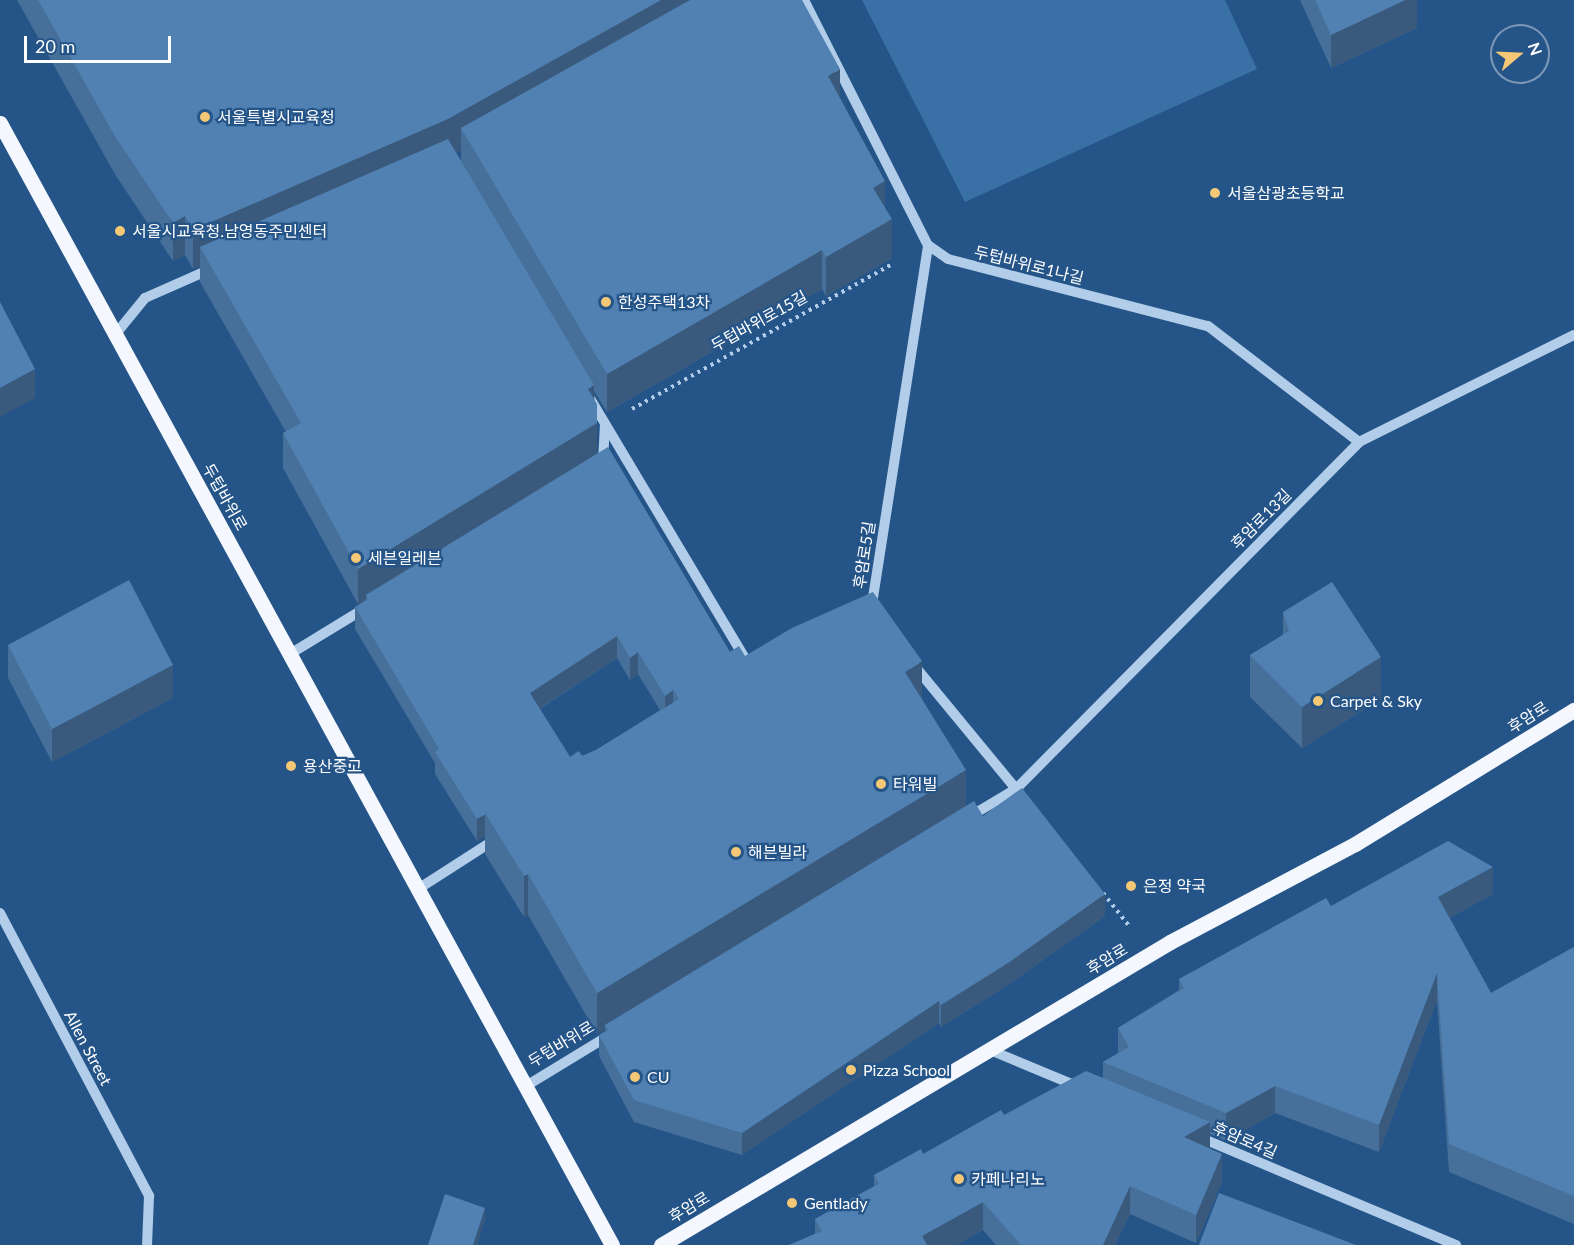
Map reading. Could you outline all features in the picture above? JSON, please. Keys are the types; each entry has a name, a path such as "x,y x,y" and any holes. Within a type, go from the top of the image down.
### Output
{"main road":[{"name":"두텁바위로","path":"0,123 114,336 612,1245"},
{"name":"후암로","path":"662,1245 1152,953 1355,844 1574,710"}],"street":[{"path":"804,0 928,245"},
{"name":"두텁바위로1나길","path":"928,245 948,259 1208,326 1359,442"},
{"name":"후암로5길","path":"870,617 928,245"},
{"path":"114,336 145,298 222,264"},
{"name":"후암로13길","path":"1016,789 1359,442 1574,335"},
{"path":"582,384 751,670"},
{"path":"593,468 604,462 605,424"},
{"path":"290,654 381,598"},
{"path":"907,656 1016,789 955,826"},
{"path":"418,889 506,833"},
{"name":"Allen Street","path":"0,914 149,1196 147,1245"},
{"name":"두텁바위로","path":"526,1086 618,1031"},
{"path":"990,1050 1088,1091"},
{"name":"후암로4길","path":"1185,1131 1456,1245"}],"path":[{"name":"두텁바위로15길","path":"605,424 928,245"},
{"path":"1099,889 1152,953"}],"shaded area":[{"path":"862,0 1225,0 1257,69 965,202"}],"building":[{"name":"서울특별시교육청","path":"38,0 661,0 448,119 193,230 185,216 173,223 116,138"},
{"path":"690,0 802,0 840,69 828,76 885,181 873,188 892,219 826,257 822,250 607,374 461,128"},
{"path":"1315,0 1405,0 1331,35"},
{"path":"448,139 594,385 588,389 597,404 597,423 358,569 283,433 301,423 200,247"},
{"path":"0,302 35,369 0,388"},
{"path":"608,447 730,652 665,696 638,652 630,658 617,636 530,693 570,757 477,819 435,752 439,749 355,607 368,599 366,595"},
{"path":"129,580 173,665 52,729 8,645"},
{"path":"1332,582 1381,657 1302,707 1250,655 1289,631 1283,612"},
{"path":"873,592 922,661 905,672 966,770 597,993 528,874 524,876 485,813 579,751 582,756 596,750 679,699 673,689 739,646 745,656 792,628"},
{"path":"1022,788 1105,894 1008,963 941,1005 939,1001 742,1133 634,1100 599,1035 608,1030 605,1025 974,801 983,816"},
{"path":"1448,841 1493,867 1438,897 1491,993 1574,947 1574,1196 1449,1144 1437,973 1379,1125 1275,1086 1226,1113 1103,1062 1129,1047 1118,1028 1184,988 1179,979 1326,898 1331,906"},
{"path":"1086,1071 1210,1122 1184,1137 1222,1154 1196,1215 1130,1186 1103,1245 1021,1245 983,1202 922,1236 927,1245 789,1245 822,1231 815,1219 879,1184 874,1175 921,1149 923,1154 1001,1110 1004,1115"},
{"path":"1219,1193 1356,1245 1199,1245"},
{"path":"445,1194 485,1208 473,1245 428,1245"}],"place":[{"name":"서울특별시교육청","path":"205,117"},
{"name":"서울삼광초등학교","path":"1215,193"},
{"name":"서울시교육청.남영동주민센터","path":"120,231"},
{"name":"한성주택13차","path":"606,302"},
{"name":"세븐일레븐","path":"356,558"},
{"name":"Carpet & Sky","path":"1318,701"},
{"name":"용산중고","path":"291,766"},
{"name":"타워빌","path":"881,784"},
{"name":"해븐빌라","path":"736,852"},
{"name":"은정 약국","path":"1131,886"},
{"name":"Pizza School","path":"851,1070"},
{"name":"CU","path":"635,1077"},
{"name":"카페나리노","path":"959,1179"},
{"name":"Gentlady","path":"792,1203"}]}
